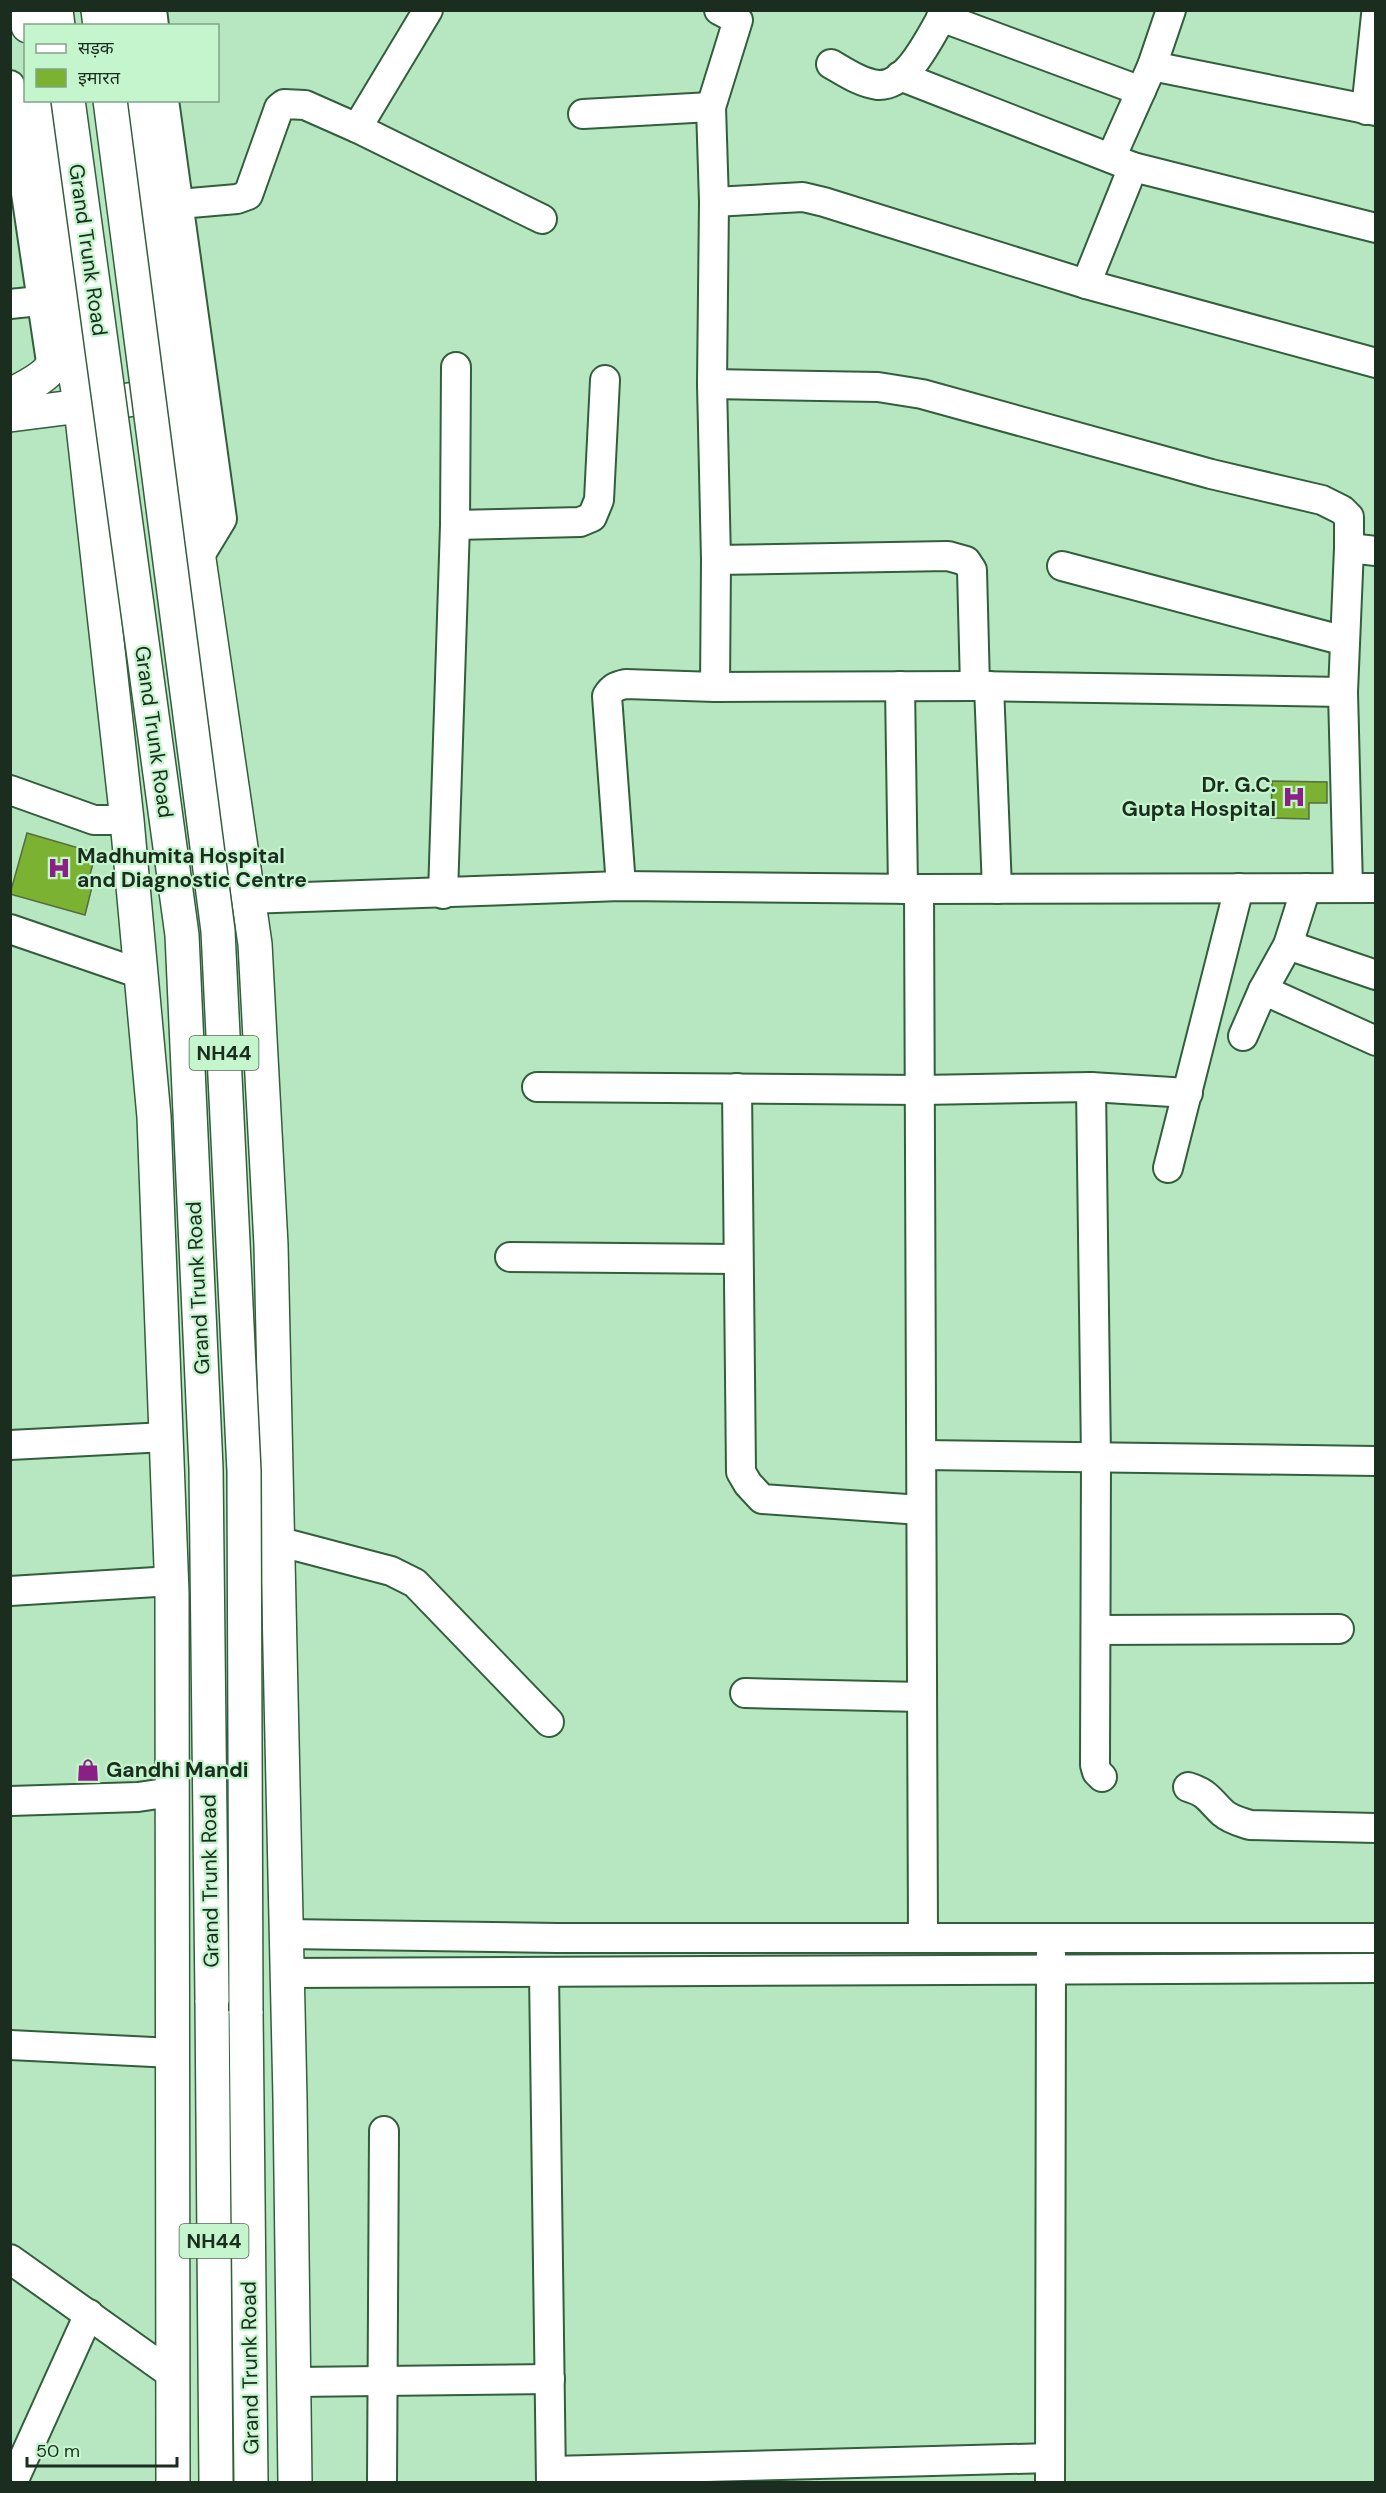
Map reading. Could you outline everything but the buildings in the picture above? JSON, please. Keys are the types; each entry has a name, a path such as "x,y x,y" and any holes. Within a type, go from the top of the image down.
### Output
{"main road":[{"path":"40,102 28,170 52,300 68,337 79,399 128,820 152,1091 172,1581 173,2482"},
{"name":"Grand Trunk Road","path":"68,102 182,935 206,1468 216,2482"},
{"name":"Grand Trunk Road","path":"110,102 218,931 244,1471 251,2482"},
{"path":"139,102 166,210 175,394 255,944 271,1245 287,1973 295,2482"},
{"path":"10,396 37,382 52,369 68,337"},
{"path":"10,396 79,399 175,394"},
{"path":"10,416 79,399"},
{"path":"152,1091 262,1076"}],"street":[{"path":"357,128 428,10"},
{"path":"715,687 716,561 712,384 714,202 711,107 738,20 718,10"},
{"path":"1086,284 1147,79 1171,10"},
{"path":"831,64 860,80 878,85 886,84 900,76 913,64 943,14 1147,79 1371,110 1376,15"},
{"path":"900,76 1122,163 1376,228"},
{"path":"10,85 28,170"},
{"path":"164,102 166,210 222,519 199,557"},
{"path":"166,210 237,199 248,195 275,116 284,104 305,105 357,128 542,219"},
{"path":"583,114 711,107"},
{"path":"714,202 802,197 824,202 1086,284 1376,363"},
{"path":"10,304 52,300 52,369"},
{"path":"443,894 455,525 456,367"},
{"path":"455,525 580,522 592,517 599,500 605,380"},
{"path":"248,899 621,886 911,889 1362,888 1343,692 1345,641 1362,550 1349,517 1342,510 1334,504 1211,474 922,394 878,387 712,384"},
{"path":"716,561 948,556 966,561 972,570 997,889"},
{"path":"1062,566 1345,641"},
{"path":"621,886 607,696 611,689 626,684 715,687 982,686 1343,692"},
{"path":"900,686 921,1090 922,1938"},
{"path":"10,790 94,820 128,820"},
{"path":"1168,1168 1239,888"},
{"path":"1243,1036 1263,990 1288,945 1306,888"},
{"path":"10,929 141,974"},
{"path":"1288,945 1376,975"},
{"path":"1263,990 1376,1041"},
{"path":"537,1087 921,1090 1091,1087 1188,1093"},
{"path":"1091,1087 1096,1458 1095,1764 1102,1778"},
{"path":"737,1088 741,1472 743,1478 762,1499 921,1510"},
{"path":"510,1257 738,1259"},
{"path":"10,1445 166,1437"},
{"path":"922,1455 1376,1461"},
{"path":"277,1541 391,1571 415,1583 549,1722"},
{"path":"10,1591 172,1581"},
{"path":"1096,1630 1339,1629"},
{"path":"745,1693 922,1697"},
{"path":"1188,1787 1203,1792 1235,1821 1250,1825 1376,1828"},
{"path":"10,1801 138,1797 172,1792"},
{"path":"286,1934 558,1938 1376,1938"},
{"path":"544,1972 551,2477 1050,2470 1051,1938"},
{"path":"287,1973 1376,1968"},
{"path":"10,2044 173,2053"},
{"path":"382,2482 384,2131"},
{"path":"10,2259 173,2375"},
{"path":"13,2482 89,2314"},
{"path":"294,2382 549,2379"}],"place":[{"name":"Dr. G.C. Gupta Hospital","path":"1294,797"},
{"name":"Madhumita Hospital and Diagnostic Centre","path":"59,868"},
{"name":"Gandhi Mandi","path":"88,1770"}]}
